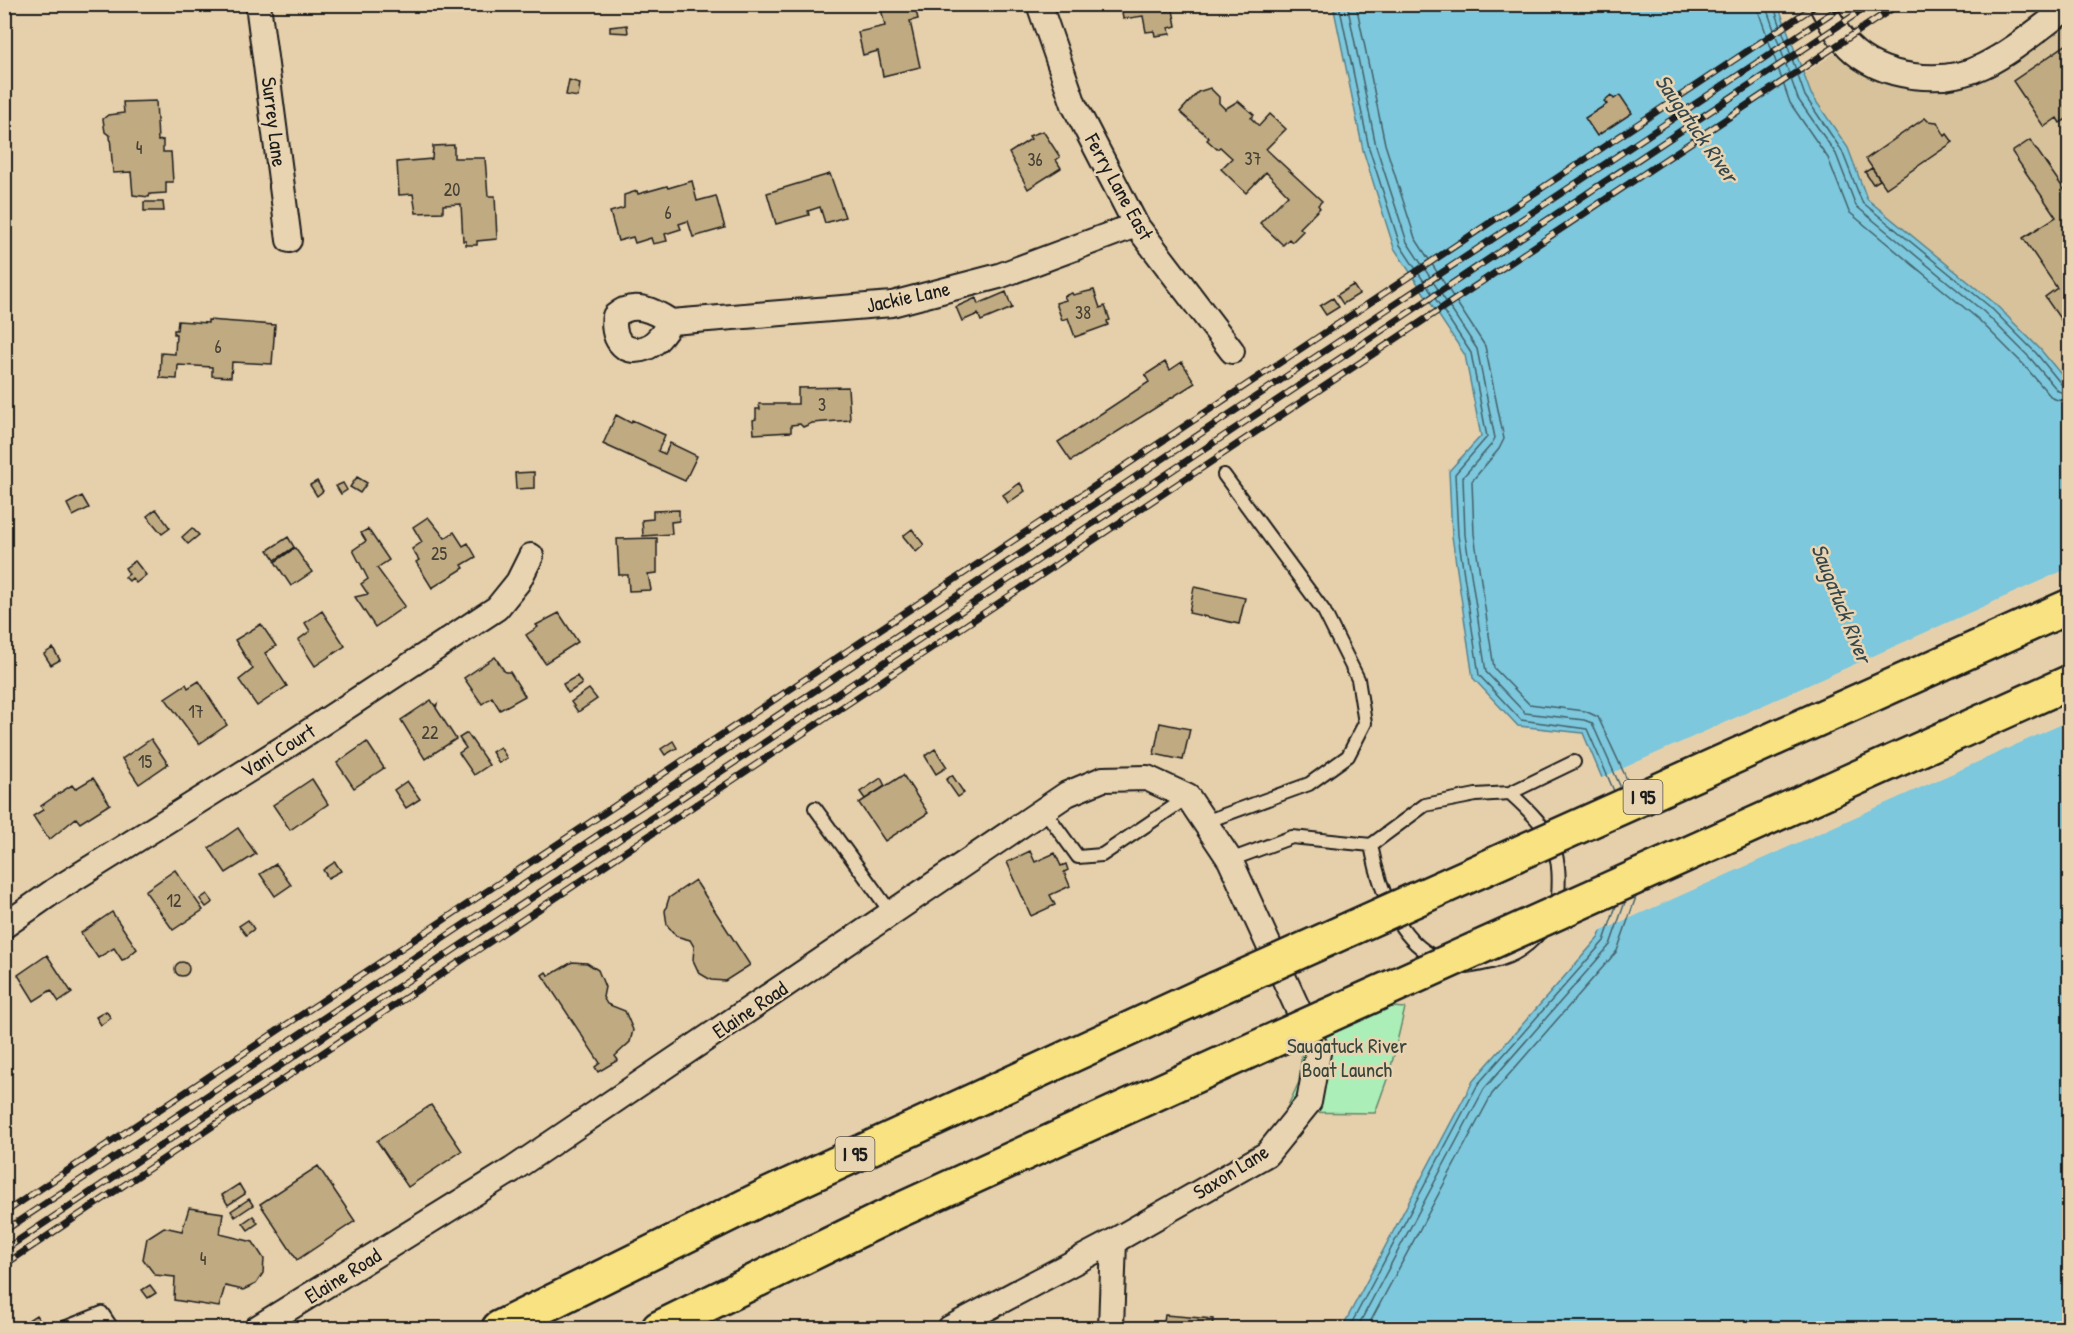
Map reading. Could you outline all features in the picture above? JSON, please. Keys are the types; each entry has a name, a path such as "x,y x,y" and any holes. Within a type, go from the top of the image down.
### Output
{"highway":[{"name":"I 95","path":"499,1329 768,1195 1216,989 2070,606"},
{"path":"659,1329 898,1211 2070,682"}],"street":[{"name":"Surrey Lane","path":"258,4 289,240"},
{"name":"Ferry Lane East","path":"1039,4 1074,105 1136,225 1232,351"},
{"path":"1821,4 1838,34 1855,53 1890,70 1932,78 1960,75 1983,66 2070,6"},
{"name":"Jackie Lane","path":"671,322 892,304 999,276 1136,225"},
{"name":"Vani Court","path":"4,926 54,891 290,744 497,608 518,582 531,556"},
{"name":"Elaine Road","path":"257,1329 512,1170 1067,794 1103,779 1147,778 1188,797"},
{"path":"1188,797 1230,860"},
{"name":"Saxon Lane","path":"950,1329 1267,1154 1309,1102 1318,1053 1230,860"},
{"path":"1111,1329 1114,1240"}],"lane":[{"path":"1205,822 1308,784 1348,756 1365,723 1358,679 1324,611 1224,475"},
{"path":"1230,860 1292,837 1371,845 1425,806 1476,795 1510,794 1574,762"},
{"path":"1371,845 1378,881 1400,923 1424,953 1460,968 1494,962 1528,947 1550,921 1556,912 1560,880 1556,845 1537,817 1510,794"},
{"path":"1044,810 1078,857 1102,855 1188,797"},
{"path":"815,808 892,914"},
{"path":"64,1328 102,1313 112,1329"}],"shaded area":[{"path":"2069,6 2069,384 2040,349 1993,302 1867,199 1848,148 1811,94 1804,74 1847,45 1946,77"}],"green space":[{"name":"Saugatuck River Boat Launch","path":"1378,1006 1405,1008 1390,1071 1375,1113 1285,1112 1299,1082 1304,1028"}],"water":[{"name":"Saugatuck River","path":"1333,5 1778,5 1811,94 1848,148 1867,199 1993,302 2040,349 2069,384 2069,1328 1342,1328 1473,1081 1599,937 1630,844 1583,733 1518,726 1473,678 1452,536 1449,471 1481,436 1465,355 1394,248 1363,150"}],"pier":[{"path":"2069,568 2069,721 1597,933 1627,844 1599,779"}],"building":[{"path":"880,4 917,4 915,7 918,19 910,21 920,67 883,76 878,51 863,55 858,32 885,26"},
{"path":"1121,4 1166,4 1167,11 1173,10 1176,26 1169,28 1170,34 1155,36 1154,31 1146,32 1143,16 1123,19"},
{"path":"627,25 628,33 610,32 610,27"},
{"path":"2070,42 2070,117 2060,123 2057,118 2044,127 2013,81"},
{"path":"569,80 580,83 578,97 566,95"},
{"path":"1210,88 1219,97 1219,103 1225,109 1238,101 1254,115 1251,118 1259,126 1270,114 1286,129 1266,149 1322,201 1318,205 1320,208 1300,228 1303,231 1292,242 1289,239 1283,245 1260,223 1288,195 1266,172 1246,193 1221,169 1232,158 1220,147 1217,149 1207,140 1209,138 1180,112 1198,92"},
{"path":"1611,95 1614,99 1620,95 1632,113 1597,136 1585,118 1607,104 1604,101"},
{"path":"156,101 158,141 163,140 163,152 171,152 173,182 166,182 166,193 150,194 149,197 133,195 131,172 113,173 110,136 105,132 103,119 108,115 124,113 123,102"},
{"path":"1925,118 1928,121 1937,122 1945,136 1947,134 1953,142 1886,188 1866,159"},
{"path":"1043,131 1060,157 1056,160 1061,168 1028,189 1009,153 1031,139 1029,136"},
{"path":"2030,140 2070,198 2070,333 2045,297 2057,288 2023,238 2056,217 2012,152"},
{"path":"454,145 454,158 485,158 488,196 495,196 497,239 477,241 477,245 466,245 466,241 463,241 461,204 443,205 443,212 416,213 413,194 399,195 397,162 432,159 433,146"},
{"path":"1872,168 1880,180 1873,184 1865,172"},
{"path":"830,174 845,217 825,223 820,207 808,211 809,215 776,224 767,193"},
{"path":"692,181 697,201 716,196 725,228 693,237 688,221 679,224 681,229 665,234 667,241 653,244 651,238 635,243 633,237 618,241 610,212 624,208 624,195 637,191 638,194 667,186 668,188"},
{"path":"144,202 163,202 164,211 144,211"},
{"path":"1353,285 1359,294 1343,304 1337,295"},
{"path":"1094,290 1100,308 1105,306 1110,320 1107,321 1108,325 1075,337 1068,318 1062,320 1056,303 1066,300 1064,296 1072,293 1073,295"},
{"path":"1006,292 1012,308 981,321 978,314 962,321 956,307 976,298 978,304"},
{"path":"1333,298 1339,307 1326,315 1320,306"},
{"path":"208,320 275,325 272,364 232,362 231,377 212,376 212,367 178,365 177,379 160,378 161,353 175,354 176,334 174,330 177,330 178,321 208,323"},
{"path":"1165,362 1170,370 1182,362 1195,383 1071,461 1058,442 1149,382 1145,375"},
{"path":"848,387 850,420 812,423 803,427 800,424 791,425 791,432 754,434 753,420 756,419 756,409 760,409 759,404 798,404 798,388"},
{"path":"616,415 665,435 658,451 665,454 670,443 697,456 685,481 603,444"},
{"path":"534,472 534,488 516,489 515,473"},
{"path":"357,477 367,483 360,493 350,487"},
{"path":"317,481 323,491 317,496 310,485"},
{"path":"343,483 347,490 341,494 336,486"},
{"path":"1020,483 1025,491 1008,503 1003,495"},
{"path":"82,496 89,508 73,516 67,504"},
{"path":"156,509 170,528 162,534 147,516"},
{"path":"679,510 679,521 671,522 672,534 643,536 642,520 653,519 653,511"},
{"path":"428,517 445,538 454,532 463,546 468,543 476,557 462,565 464,568 432,588 416,562 419,560 412,549 422,542 413,527"},
{"path":"192,528 199,535 188,544 182,537"},
{"path":"368,529 389,560 377,568 405,606 375,627 355,597 368,594 361,584 368,579 353,550 366,541 361,533"},
{"path":"912,529 924,545 916,552 903,536"},
{"path":"288,537 294,547 275,560 268,550"},
{"path":"657,538 657,573 648,574 651,590 629,591 628,575 619,575 617,539"},
{"path":"295,548 312,572 291,586 275,562"},
{"path":"135,561 146,575 136,583 132,578 129,581 125,577 129,574 125,568"},
{"path":"1194,587 1245,598 1239,624 1189,613"},
{"path":"322,611 345,646 315,666 298,640 310,631 305,623"},
{"path":"559,613 578,642 545,663 526,635 538,627 536,625"},
{"path":"261,624 276,646 265,653 287,686 257,706 239,680 253,669 235,640"},
{"path":"53,648 60,660 51,665 44,654"},
{"path":"495,657 505,672 510,672 525,696 500,710 492,697 482,704 464,678"},
{"path":"577,676 582,684 568,693 563,684"},
{"path":"199,681 227,725 199,744 165,698 186,684 188,688"},
{"path":"589,689 597,699 578,712 571,702"},
{"path":"431,700 435,706 437,704 436,708 456,739 425,759 401,720"},
{"path":"1160,723 1190,729 1183,760 1154,754"},
{"path":"467,733 489,765 474,775 459,753 466,748 459,738"},
{"path":"151,739 168,764 139,784 122,759"},
{"path":"673,741 677,748 665,755 661,749"},
{"path":"367,742 384,768 354,788 337,763"},
{"path":"500,747 507,758 499,763 492,752"},
{"path":"935,749 947,767 936,774 925,756"},
{"path":"903,775 928,813 885,841 859,803"},
{"path":"952,775 964,793 958,797 946,780"},
{"path":"93,778 110,804 80,823 76,818 49,840 33,816 43,810 41,806 72,785 75,789"},
{"path":"881,778 885,786 865,799 860,792"},
{"path":"312,779 328,804 290,830 273,805"},
{"path":"407,781 420,799 406,808 394,790"},
{"path":"238,828 256,854 226,873 209,848"},
{"path":"1030,851 1035,862 1055,853 1061,866 1066,864 1068,870 1064,872 1070,886 1050,895 1055,905 1031,916 1007,862"},
{"path":"335,862 341,871 328,878 323,870"},
{"path":"276,864 291,885 275,896 260,874"},
{"path":"175,870 203,910 173,930 145,891"},
{"path":"695,880 750,965 725,981 711,980 699,973 693,960 694,947 690,940 676,936 667,925 665,911 669,898"},
{"path":"207,894 213,902 206,907 200,899"},
{"path":"112,912 137,949 122,960 114,948 98,958 81,933"},
{"path":"248,920 254,929 246,935 239,926"},
{"path":"47,955 72,993 59,1002 51,990 34,1001 18,975"},
{"path":"179,962 185,962 189,969 185,976 179,976 175,972 175,966"},
{"path":"572,962 587,963 598,970 605,987 603,997 607,1004 625,1011 633,1030 630,1042 615,1056 618,1060 598,1072 595,1067 600,1063 542,975 546,972 549,976"},
{"path":"106,1011 111,1018 101,1025 96,1017"},
{"path":"431,1105 462,1151 408,1187 377,1141"},
{"path":"318,1166 355,1221 297,1260 260,1204"},
{"path":"239,1184 245,1194 228,1205 222,1195"},
{"path":"249,1199 253,1205 235,1217 231,1211"},
{"path":"189,1208 223,1213 220,1234 253,1242 264,1259 263,1273 256,1284 243,1290 225,1286 219,1307 174,1300 175,1277 155,1275 143,1259 147,1238 164,1227 182,1231"},
{"path":"253,1216 258,1223 248,1230 243,1223"},
{"path":"150,1285 156,1293 148,1298 142,1290"},
{"path":"36,1315 45,1328 16,1328"},
{"path":"1165,1315 1213,1319 1212,1328 1163,1328"}],"railway":[{"path":"4,1213 1818,4"},
{"path":"4,1231 1845,4"},
{"path":"4,1250 1871,4"},
{"path":"4,1265 1899,4"}]}
